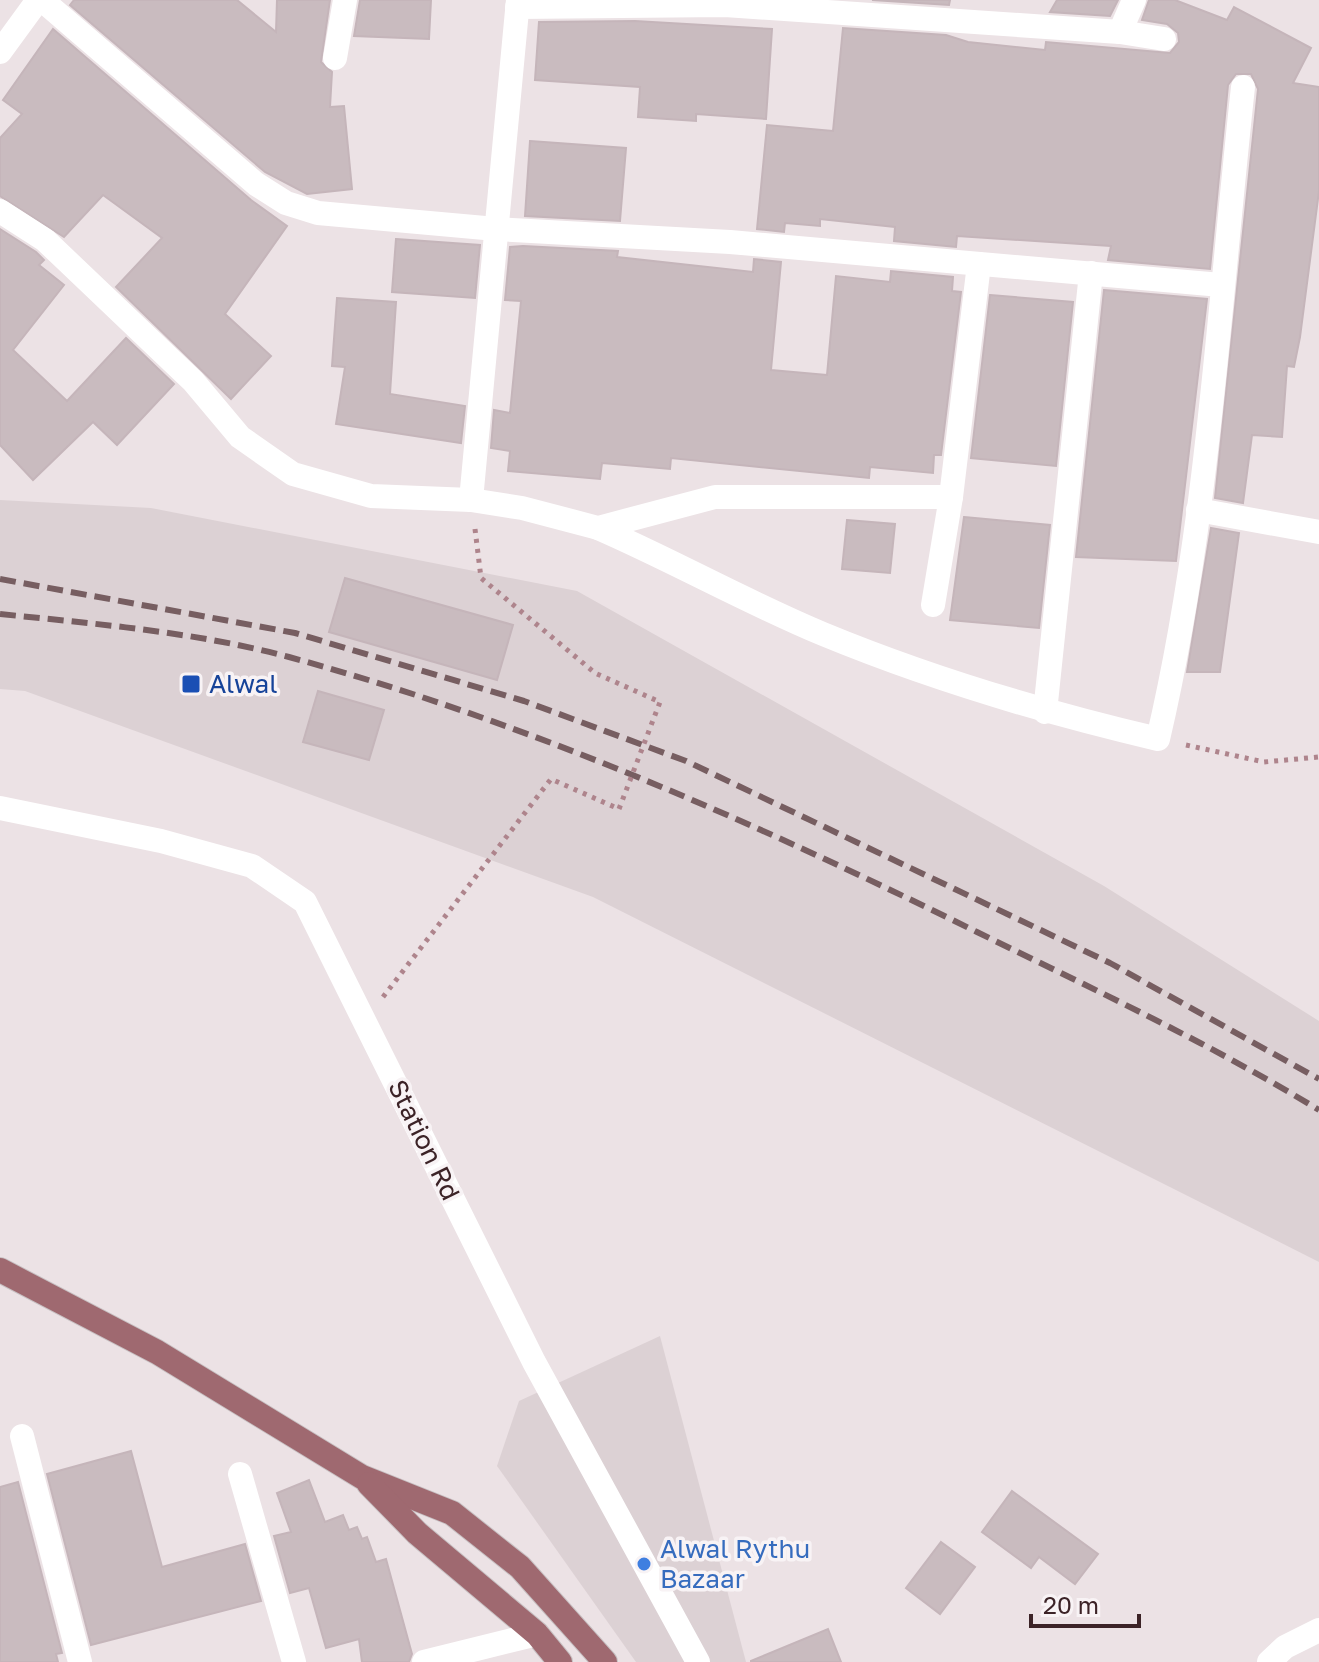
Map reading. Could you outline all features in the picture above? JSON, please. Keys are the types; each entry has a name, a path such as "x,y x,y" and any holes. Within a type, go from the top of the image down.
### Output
{"main road":[{"path":"0,1270 157,1352 362,1477 452,1513 520,1567 605,1662"},
{"path":"362,1477 417,1533 537,1634 560,1662"}],"street":[{"path":"0,52 40,0 256,184 286,203 318,213 496,229 730,242 1221,285"},
{"path":"335,58 345,0"},
{"path":"1120,32 1134,0"},
{"path":"471,500 517,4 726,3 1120,32 1164,39"},
{"path":"0,211 45,240 193,381 240,437 293,474 371,496 471,500 522,508 598,528 684,566 738,597 925,674 1045,712 1158,739 1171,684 1198,510 1243,87"},
{"path":"933,605 951,497 979,264"},
{"path":"1045,712 1091,273"},
{"path":"598,528 715,497 951,497"},
{"path":"1198,510 1319,532"},
{"name":"Station Rd","path":"0,808 161,841 252,866 305,902 534,1362 698,1662"},
{"path":"22,1436 80,1662"},
{"path":"240,1474 294,1662"},
{"path":"1269,1662 1285,1647 1319,1630"},
{"path":"424,1662 537,1634"}],"path":[{"path":"365,1020 551,779 619,809 660,702 595,673 481,578 471,500"},
{"path":"1158,739 1264,762 1319,757"}],"shaded area":[{"path":"0,500 151,508 577,591 1104,886 1319,1021 1319,1262 593,897 25,691 0,689"},
{"name":"Alwal Rythu Bazaar","path":"660,1336 746,1662 636,1662 497,1466 519,1401"}],"building":[{"path":"74,0 237,0 276,32 277,0 330,0 321,62 332,72 330,107 344,106 352,189 307,194 265,172 70,5"},
{"path":"360,0 431,0 429,39 354,36"},
{"path":"872,0 950,0 949,5"},
{"path":"1057,0 1118,0 1110,16 1050,12"},
{"path":"1149,0 1175,0 1227,20 1234,7 1311,48 1293,83 1319,87 1319,191 1300,337 1294,367 1287,366 1282,437 1252,435 1243,503 1215,498 1258,89 1251,74 1236,74 1228,85 1210,269 1108,260 1111,246 957,236 956,247 894,241 895,227 820,219 820,226 785,223 784,232 757,229 767,125 833,131 843,28 946,35 968,42 1045,50 1046,42 1170,53 1179,42 1178,33 1167,24 1142,20"},
{"path":"635,21 772,29 766,119 696,114 696,121 638,117 640,87 535,80 539,22"},
{"path":"53,29 251,200 287,226 225,314 271,356 231,399 116,287 162,238 103,195 64,237 0,196 0,138 22,114 3,100"},
{"path":"530,141 626,148 620,221 525,216"},
{"path":"0,229 36,252 44,260 39,265 64,285 13,350 67,401 126,338 174,384 117,445 93,422 33,480 0,445"},
{"path":"396,239 480,245 475,298 392,292"},
{"path":"510,247 618,251 617,257 753,272 754,259 781,262 771,370 827,375 836,276 890,282 891,271 953,277 952,291 961,292 941,455 934,455 933,473 870,467 869,478 671,458 670,469 602,463 600,479 508,471 510,451 491,448 494,410 510,413 521,301 505,300"},
{"path":"1104,290 1207,299 1176,561 1076,557"},
{"path":"990,295 1073,302 1056,466 971,458"},
{"path":"337,298 396,302 390,394 465,406 461,443 336,424 345,367 332,366"},
{"path":"964,517 1050,525 1039,628 950,620"},
{"path":"847,520 895,524 890,573 842,569"},
{"path":"1211,528 1239,533 1220,672 1187,672"},
{"path":"345,578 513,625 497,680 329,632"},
{"path":"318,691 384,710 369,760 303,742"},
{"path":"131,1451 162,1567 245,1544 261,1601 91,1645 47,1474"},
{"path":"309,1480 325,1522 343,1515 349,1530 357,1527 362,1539 367,1537 376,1562 386,1559 412,1654 409,1662 362,1662 359,1639 326,1648 309,1588 290,1593 274,1536 291,1532 277,1493"},
{"path":"18,1482 62,1653 56,1654 58,1662 0,1662 0,1487"},
{"path":"1012,1491 1098,1554 1075,1584 1039,1557 1031,1568 982,1532"},
{"path":"941,1542 975,1567 940,1614 906,1588"},
{"path":"828,1629 841,1662 751,1662 751,1661"}],"railway":[{"path":"0,579 295,633 524,701 686,761 1110,963 1319,1079"},
{"path":"0,614 146,630 254,648 378,683 553,744 725,814 894,892 1150,1017 1319,1110"}],"place":[{"name":"Alwal","path":"191,684"},
{"name":"Alwal Rythu Bazaar","path":"644,1564"}]}
